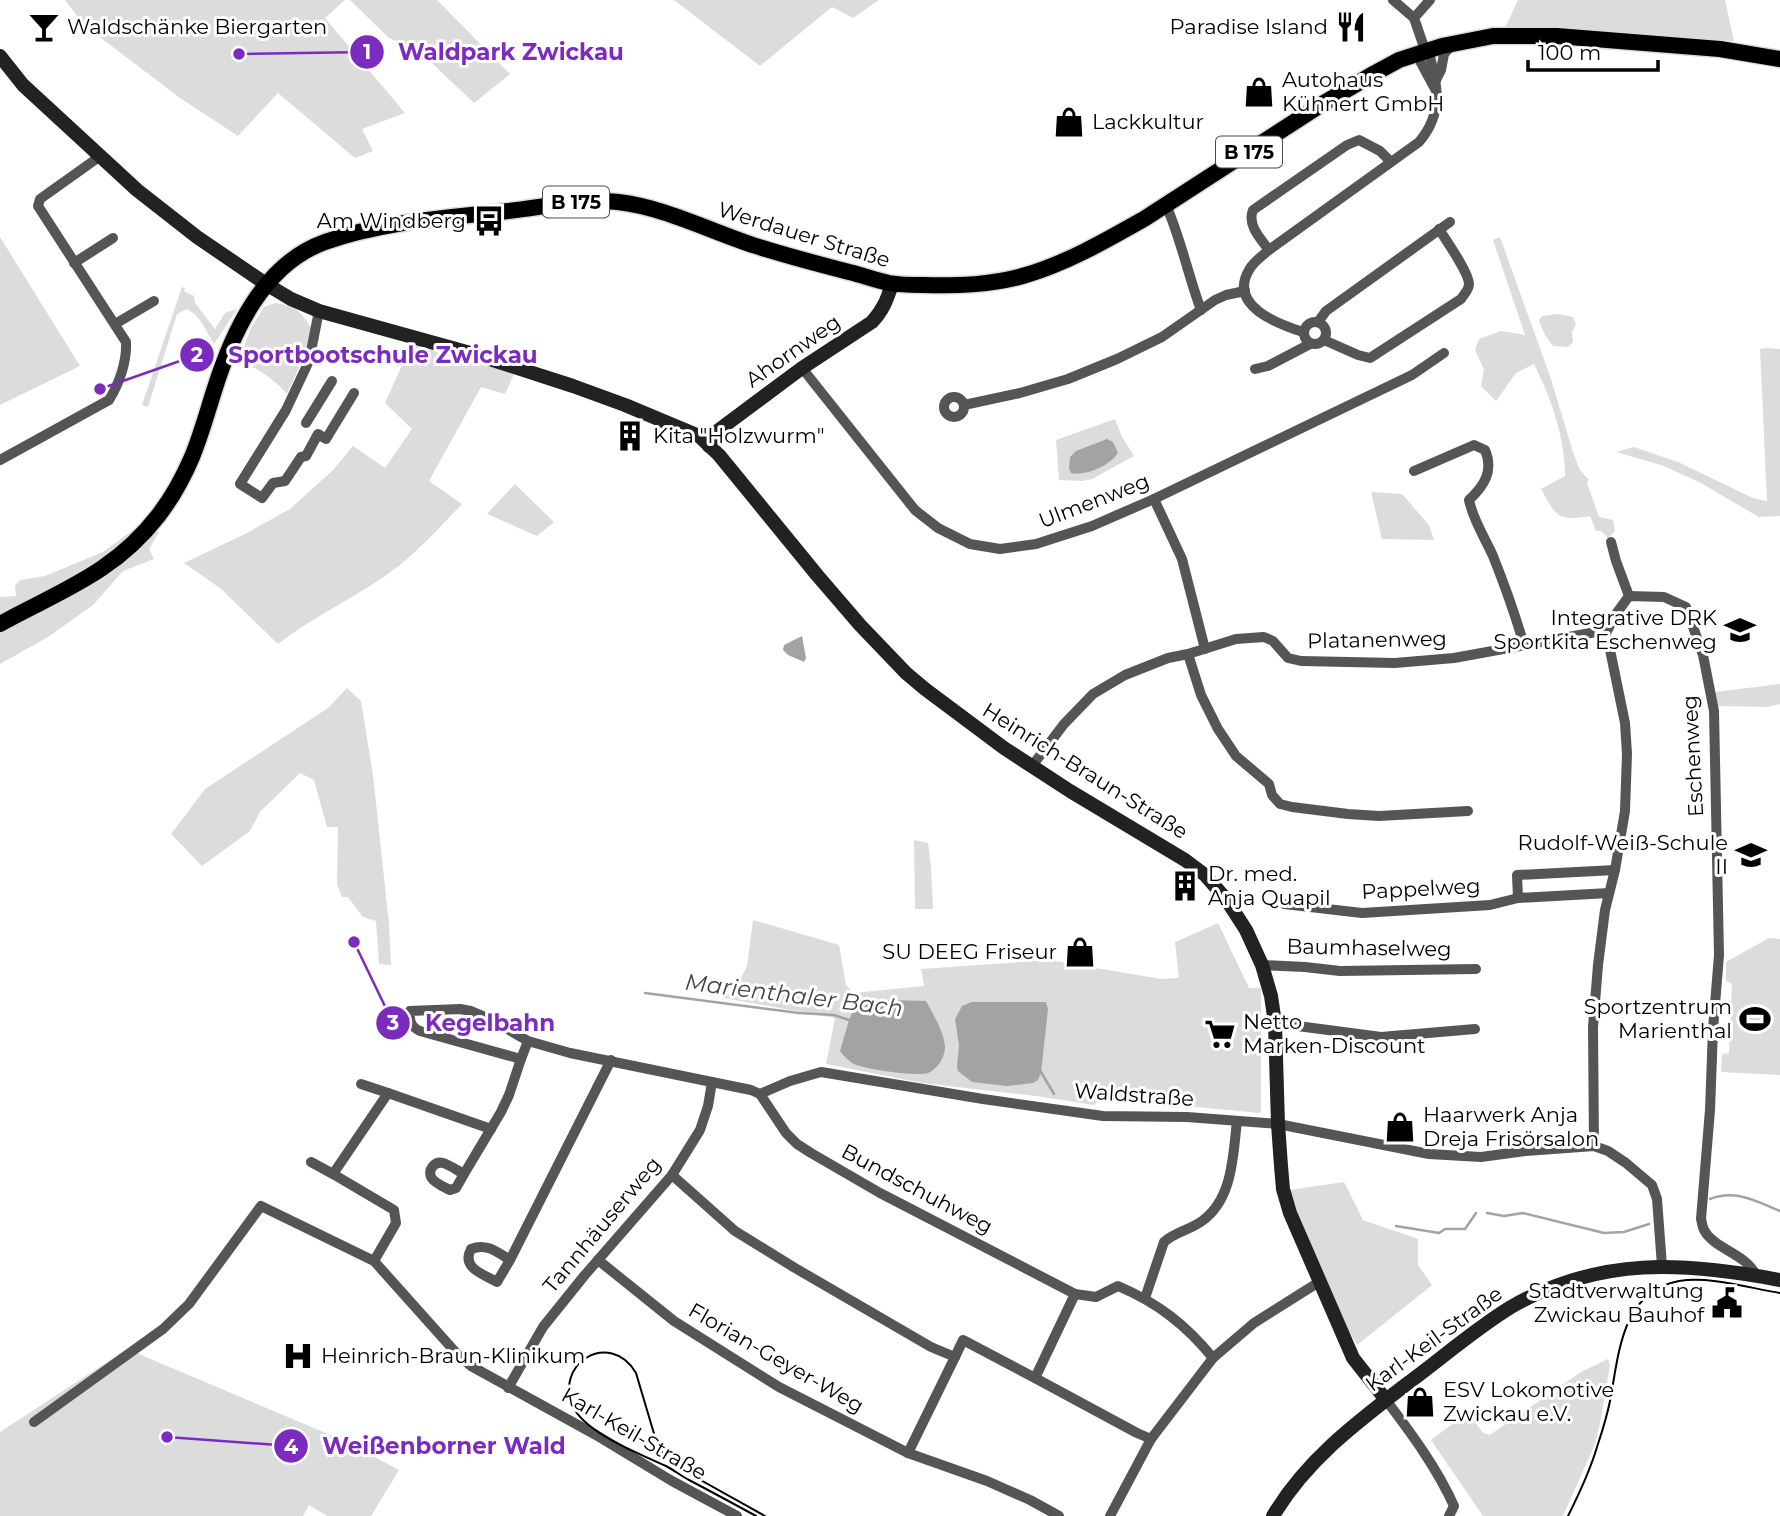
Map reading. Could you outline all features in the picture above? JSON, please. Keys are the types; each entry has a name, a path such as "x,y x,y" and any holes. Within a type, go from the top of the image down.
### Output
{"main road":[{"name":"Werdauer Straße","path":"0,624 91,577 124,552 142,534 158,516 182,479 193,455 227,354 247,313 266,284 304,251 361,230 581,202 618,202 650,208 756,246 891,284 982,284 1028,274 1058,263 1128,228 1330,99 1375,73 1424,51 1493,36 1557,36 1720,49 1780,60"}],"street":[{"path":"1394,0 1414,18 1436,85"},
{"path":"1414,18 1430,0"},
{"path":"1310,344 1303,332 1259,313 1248,300 1245,280 1249,270 1269,250 1419,142 1428,132 1436,112 1436,85 1444,54 1454,43"},
{"name":"Heinrich-Braun-Straße","path":"0,56 23,85 137,190 197,237 291,299 319,311 474,354 573,386 699,436 719,455 860,625 906,673 1004,748 1070,791 1185,859 1205,875 1226,899 1246,930 1262,965 1271,996 1275,1024 1283,1189 1290,1213 1353,1358 1386,1400"},
{"path":"1269,250 1255,230 1251,216 1259,205 1347,145 1359,140 1380,151 1391,162"},
{"path":"0,460 109,400 122,369 126,342 38,206 40,199 99,157"},
{"path":"1166,205 1201,310"},
{"path":"1303,332 1308,324 1318,322 1326,311 1450,222"},
{"path":"1324,340 1370,358 1461,299 1470,283 1439,229"},
{"path":"74,263 113,239"},
{"name":"Ahornweg","path":"709,446 716,432 802,368 872,322 886,303 891,284"},
{"path":"964,405 1068,379 1162,337 1226,295 1245,291"},
{"path":"115,324 154,301"},
{"path":"318,434 306,456 301,457 285,481 273,483 262,498 240,484 286,411 309,361 319,311"},
{"path":"1255,369 1268,366 1310,344 1316,345 1324,340 1324,327 1318,322"},
{"name":"Ulmenweg","path":"802,368 915,510 938,528 970,544 1000,549 1036,544 1092,526 1154,499 1412,375 1444,353"},
{"path":"306,423 332,381"},
{"path":"286,411 326,439 354,393"},
{"path":"1414,471 1474,445 1485,450 1489,460 1489,472 1480,490 1469,500 1472,513 1510,597 1524,645"},
{"path":"1154,499 1182,559 1205,649"},
{"path":"1611,542 1629,596 1605,635 1625,723 1627,754 1625,811 1605,910 1592,1027 1594,1146 1608,1151 1626,1163 1652,1185 1657,1199 1662,1266"},
{"name":"Eschenweg","path":"1629,596 1664,597 1686,607 1703,654 1714,711 1718,955 1701,1219 1704,1232 1751,1266 1756,1275"},
{"name":"Platanenweg","path":"1032,766 1064,724 1093,694 1125,675 1168,658 1236,639 1264,637 1273,641 1288,658 1301,661 1395,663 1454,659 1596,632 1605,635"},
{"path":"1188,654 1200,695 1217,729 1236,755 1269,784 1272,795 1280,804 1379,816 1468,811"},
{"path":"1518,898 1517,875 1615,870"},
{"name":"Pappelweg","path":"1284,904 1362,914 1490,905 1518,898 1609,893"},
{"name":"Baumhaselweg","path":"1262,965 1340,971 1476,969"},
{"path":"521,1059 420,1031 411,1023 410,1011 471,1011 528,1041 570,1053 760,1094"},
{"path":"1275,1024 1381,1037 1475,1029"},
{"path":"464,1174 509,1095 528,1041"},
{"path":"510,1260 611,1060"},
{"name":"Waldstraße","path":"760,1094 821,1072 1103,1116 1187,1117 1278,1124 1429,1154 1481,1157 1594,1146"},
{"name":"Tannhäuserweg","path":"508,1388 543,1327 569,1293 672,1175 700,1130 712,1082"},
{"path":"361,1084 491,1129"},
{"path":"333,1174 388,1093"},
{"name":"Bundschuhweg","path":"760,1094 786,1133 811,1153 880,1193 1076,1294"},
{"path":"1145,1298 1164,1242 1205,1220 1217,1208 1226,1193 1237,1121"},
{"path":"311,1162 394,1210 396,1223 374,1261"},
{"path":"672,1175 734,1231 931,1347 955,1357"},
{"name":"Karl-Keil-Straße","path":"34,1422 163,1329 188,1304 261,1206 374,1261 471,1366 737,1516"},
{"name":"Florian-Geyer-Weg","path":"598,1260 674,1321 779,1387 908,1453 988,1481 1059,1516"},
{"name":"Karl-Keil-Straße","path":"1273,1516 1300,1477 1342,1434 1496,1318 1527,1299 1586,1277 1662,1266 1756,1275 1780,1280"},
{"path":"1110,1516 1151,1439 1213,1358 1260,1319 1319,1282"},
{"path":"1035,1378 1076,1294 1096,1297 1118,1286 1145,1298 1178,1321 1198,1339 1213,1358"},
{"path":"908,1453 963,1340 1151,1439"},
{"path":"1386,1400 1448,1491 1454,1506 1449,1516"}],"shaded area":[{"path":"65,0 345,0 325,18 405,113 362,129 373,151 355,158 278,93 238,136 180,98 84,25"},
{"path":"350,0 437,0 510,74 474,103 419,51 389,38"},
{"path":"674,0 879,0 853,18 832,7 760,66"},
{"path":"1518,0 1725,0 1734,41 1505,28"},
{"path":"0,237 80,366 0,405"},
{"path":"1500,237 1551,379 1579,468 1589,479 1587,483 1599,517 1613,520 1615,531 1608,538 1601,531 1596,531 1590,516 1571,518 1559,515 1541,489 1565,476 1563,447 1556,418 1534,364 1516,373 1496,401 1481,386 1484,370 1475,350 1479,339 1501,331 1525,335 1493,240"},
{"path":"182,287 194,296 195,303 215,329 225,313 237,309 214,344 203,324 192,312 187,309 177,314 148,407 142,405"},
{"path":"275,303 296,310 311,327 304,356 287,394 258,370 239,359 251,328 264,307"},
{"path":"1558,314 1573,317 1576,324 1572,332 1573,342 1568,347 1553,346 1539,321 1542,316"},
{"path":"412,343 514,374 505,394 481,387 429,481 462,504 400,565 278,644 220,588 184,563 290,509 333,470 353,446 385,468 412,429 385,403"},
{"path":"1760,349 1780,349 1780,516 1759,517 1701,483 1664,466 1616,452 1634,447 1678,462 1753,498 1767,501"},
{"path":"1115,419 1134,456 1092,479 1059,480 1056,440"},
{"path":"1107,439 1113,442 1118,453 1114,458 1091,471 1071,473 1070,457 1076,451"},
{"path":"515,484 554,522 537,536 487,514"},
{"path":"1371,492 1402,494 1429,525 1434,540 1382,539"},
{"path":"144,522 159,532 149,549 154,559 123,571 93,605 48,637 0,664 0,597 16,596 15,586 20,580 45,576 103,552"},
{"path":"802,636 806,658 804,662 783,650 784,645"},
{"path":"1780,684 1780,704 1767,707 1718,706 1715,692"},
{"path":"347,688 361,701 373,775 391,965 379,964 376,921 363,917 348,897 342,897 337,884 338,827 327,827 314,780 300,773 260,812 250,831 202,866 171,834 205,789 328,708"},
{"path":"914,840 928,843 933,909 915,909"},
{"path":"753,920 839,945 846,985 853,993 924,986 921,969 1049,960 1161,979 1179,978 1175,942 1218,923 1249,988 1261,988 1261,1111 1101,1098 1094,1105 922,1083 826,1064 835,1018 724,998 737,986 747,966"},
{"name":"Sportzentrum Marienthal","path":"1769,938 1780,939 1780,1075 1721,1072 1722,1054 1729,1053 1732,984 1726,981 1726,962"},
{"path":"926,1001 940,1029 945,1047 940,1063 928,1073 913,1074 867,1068 852,1063 840,1051 857,1002"},
{"path":"972,1002 1046,1002 1048,1009 1038,1080 1007,1086 972,1082 958,1071 959,1045 955,1019 962,1006"},
{"path":"1344,1182 1363,1220 1418,1239 1418,1265 1432,1285 1357,1345 1319,1269 1290,1190"},
{"path":"127,1349 347,1442 399,1470 371,1516 327,1516 309,1505 303,1516 0,1516 0,1432"},
{"path":"1608,1359 1610,1365 1595,1444 1563,1516 1483,1516 1431,1440 1468,1412 1483,1433 1490,1435 1581,1372"}],"waterway":[{"name":"Marienthaler Bach","path":"645,993 834,1015 849,1020"},
{"name":"Marienthaler Bach","path":"1041,1072 1054,1094"},
{"name":"Marienthaler Bach","path":"1710,1199 1737,1196 1780,1211"},
{"name":"Marienthaler Bach","path":"1396,1226 1439,1233 1445,1229 1465,1229 1476,1213"},
{"name":"Marienthaler Bach","path":"1487,1213 1504,1216 1523,1213 1604,1233 1624,1232 1649,1224"}],"tram line":[{"path":"1568,1516 1588,1474 1603,1430 1620,1345 1626,1328 1634,1311 1645,1298 1660,1287 1691,1280 1716,1281 1780,1293"},
{"path":"756,1516 666,1466 616,1443 582,1419 569,1394 570,1379 576,1367 586,1358 599,1353 612,1353 625,1360 636,1373 655,1437 670,1461 765,1516"}],"place":[{"name":"Waldschänke Biergarten","path":"44,27"},
{"name":"Paradise Island","path":"1351,27"},
{"name":"Waldpark Zwickau","path":"239,54"},
{"name":"Autohaus Kühnert GmbH","path":"1259,92"},
{"name":"Lackkultur","path":"1069,122"},
{"name":"Am Windberg","path":"489,221"},
{"name":"Sportbootschule Zwickau","path":"100,389"},
{"name":"Kita \"Holzwurm\"","path":"630,436"},
{"name":"Integrative DRK Sportkita Eschenweg","path":"1740,630"},
{"name":"Rudolf-Weiß-Schule II","path":"1751,855"},
{"name":"Dr. med. Anja Quapil","path":"1185,886"},
{"name":"Kegelbahn","path":"354,942"},
{"name":"SU DEEG Friseur","path":"1080,952"},
{"name":"Sportzentrum Marienthal","path":"1755,1019"},
{"name":"Netto Marken-Discount","path":"1220,1034"},
{"name":"Haarwerk Anja Dreja Frisörsalon","path":"1400,1127"},
{"name":"Stadtverwaltung Zwickau Bauhof","path":"1727,1303"},
{"name":"Heinrich-Braun-Klinikum","path":"298,1356"},
{"name":"ESV Lokomotive Zwickau e.V.","path":"1420,1402"},
{"name":"Weißenborner Wald","path":"167,1437"}]}
